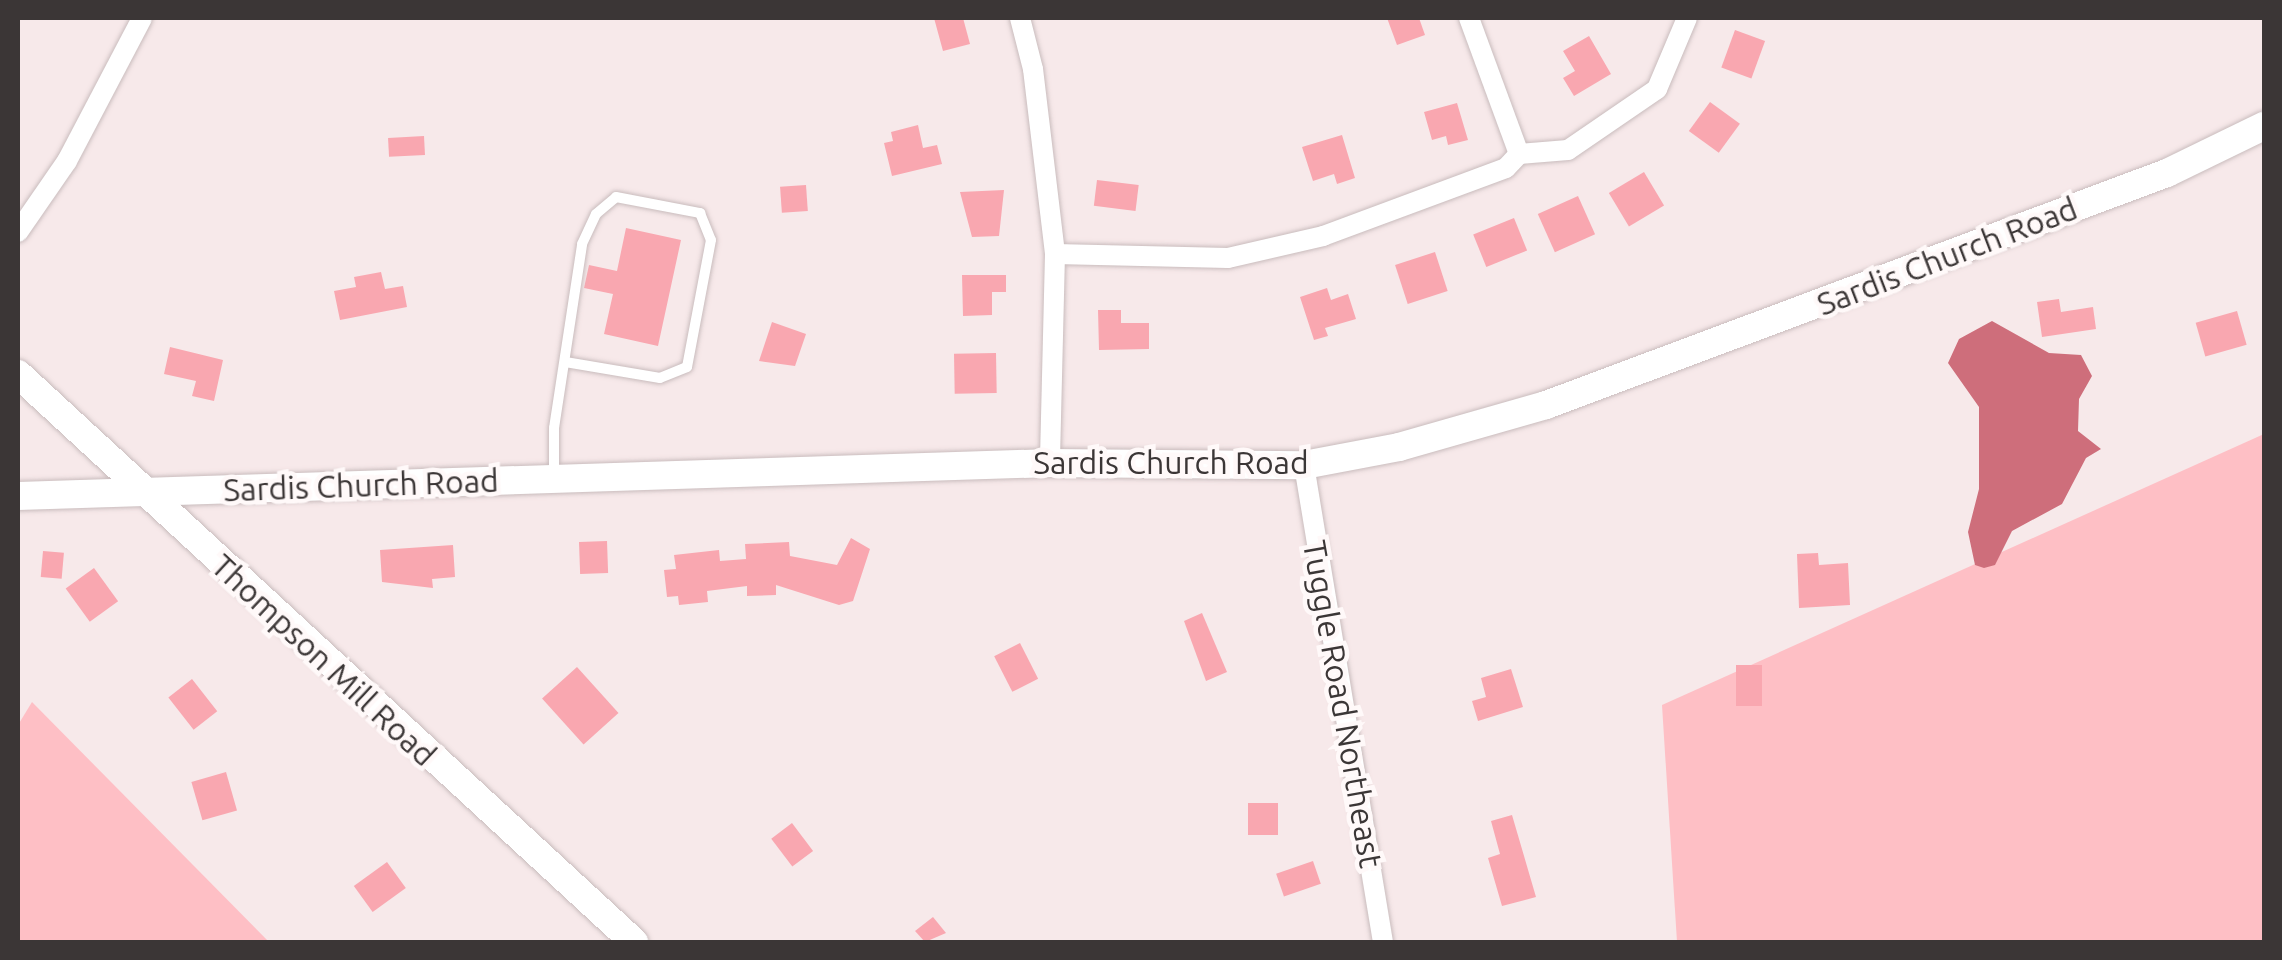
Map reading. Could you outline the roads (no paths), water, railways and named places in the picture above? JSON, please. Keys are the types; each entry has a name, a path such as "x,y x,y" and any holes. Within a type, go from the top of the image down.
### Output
{"street":[{"path":"18,232 67,162 142,18"},
{"path":"1020,18 1033,69 1055,254 1050,463"},
{"path":"1469,18 1519,154"},
{"path":"1055,254 1228,258 1324,236 1506,168 1519,154 1568,150 1656,89 1687,18"},
{"name":"Sardis Church Road","path":"18,496 148,496 267,485 1050,463 1304,465 1399,447 1546,406 2167,173 2264,126"},
{"name":"Thompson Mill Road","path":"18,374 634,942"},
{"name":"Tuggle Road Northeast","path":"1304,465 1383,942"}],"lane":[{"path":"554,478 554,428 582,244 605,202 638,199 700,213 712,240 687,366 660,378 565,362"}]}
